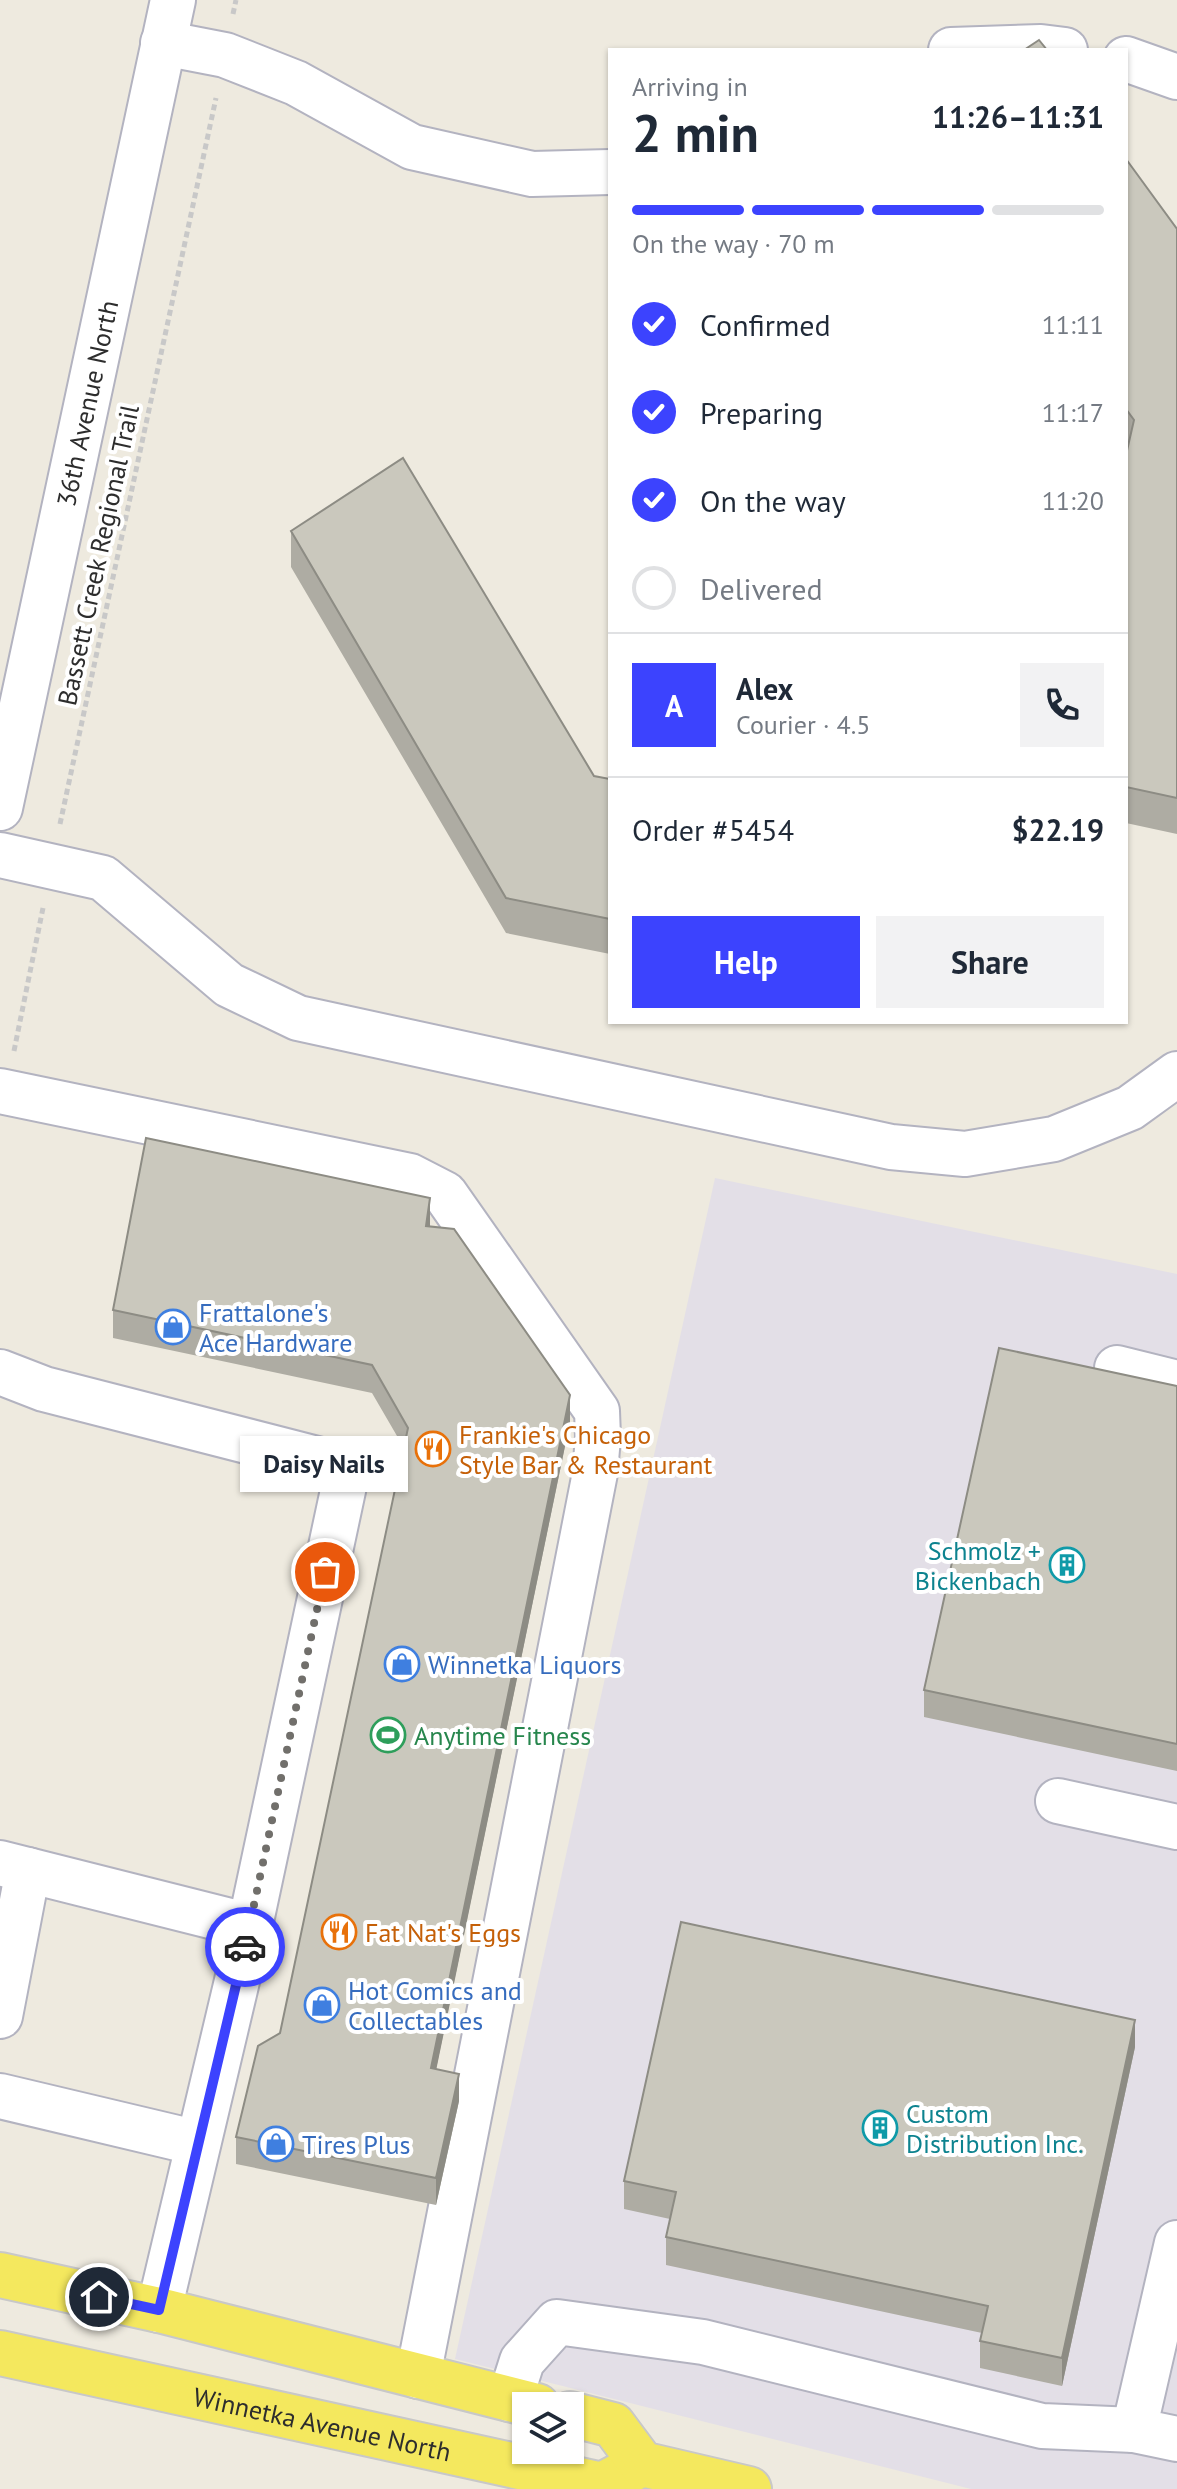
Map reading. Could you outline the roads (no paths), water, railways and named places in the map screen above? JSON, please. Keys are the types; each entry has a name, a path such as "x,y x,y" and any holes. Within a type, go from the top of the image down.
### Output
{"main road":[{"path":"0,2275 159,2310 512,2400"},
{"name":"Winnetka Avenue North","path":"0,2353 602,2485 642,2464"},
{"path":"584,2418 613,2425 642,2464 749,2489"}],"street":[{"name":"36th Avenue North","path":"0,808 173,0"},
{"path":"163,43 225,55 296,83 412,147 532,174 608,172"},
{"path":"1011,48 1049,48"},
{"path":"1128,60 1177,77"},
{"path":"0,855 103,878 229,985 298,1018 891,1147 965,1154 1054,1139 1130,1108 1177,1074"},
{"path":"3,1091 410,1176 445,1194 597,1411 595,1473 418,2376"},
{"path":"1117,1368 1177,1383"},
{"path":"0,1372 44,1389 348,1467 250,1926 159,2310"},
{"path":"1058,1801 1177,1827"},
{"path":"0,2016 14,1866 250,1926"},
{"path":"0,2096 198,2143"},
{"path":"1134,2430 1177,2243"},
{"path":"523,2392 522,2361 557,2322 703,2342 1042,2426 1134,2430 1177,2439"}],"place":[{"name":"Frattalone's Ace Hardware","path":"173,1327"},
{"name":"Frankie's Chicago Style Bar & Restaurant","path":"433,1449"},
{"name":"Schmolz + Bickenbach","path":"1067,1565"},
{"name":"Daisy Nails","path":"325,1572"},
{"name":"Winnetka Liquors","path":"402,1664"},
{"name":"Anytime Fitness","path":"388,1735"},
{"name":"Fat Nat's Eggs","path":"339,1932"},
{"name":"Hot Comics and Collectables","path":"322,2005"},
{"name":"Custom Distribution Inc.","path":"880,2128"},
{"name":"Tires Plus","path":"276,2144"}]}
